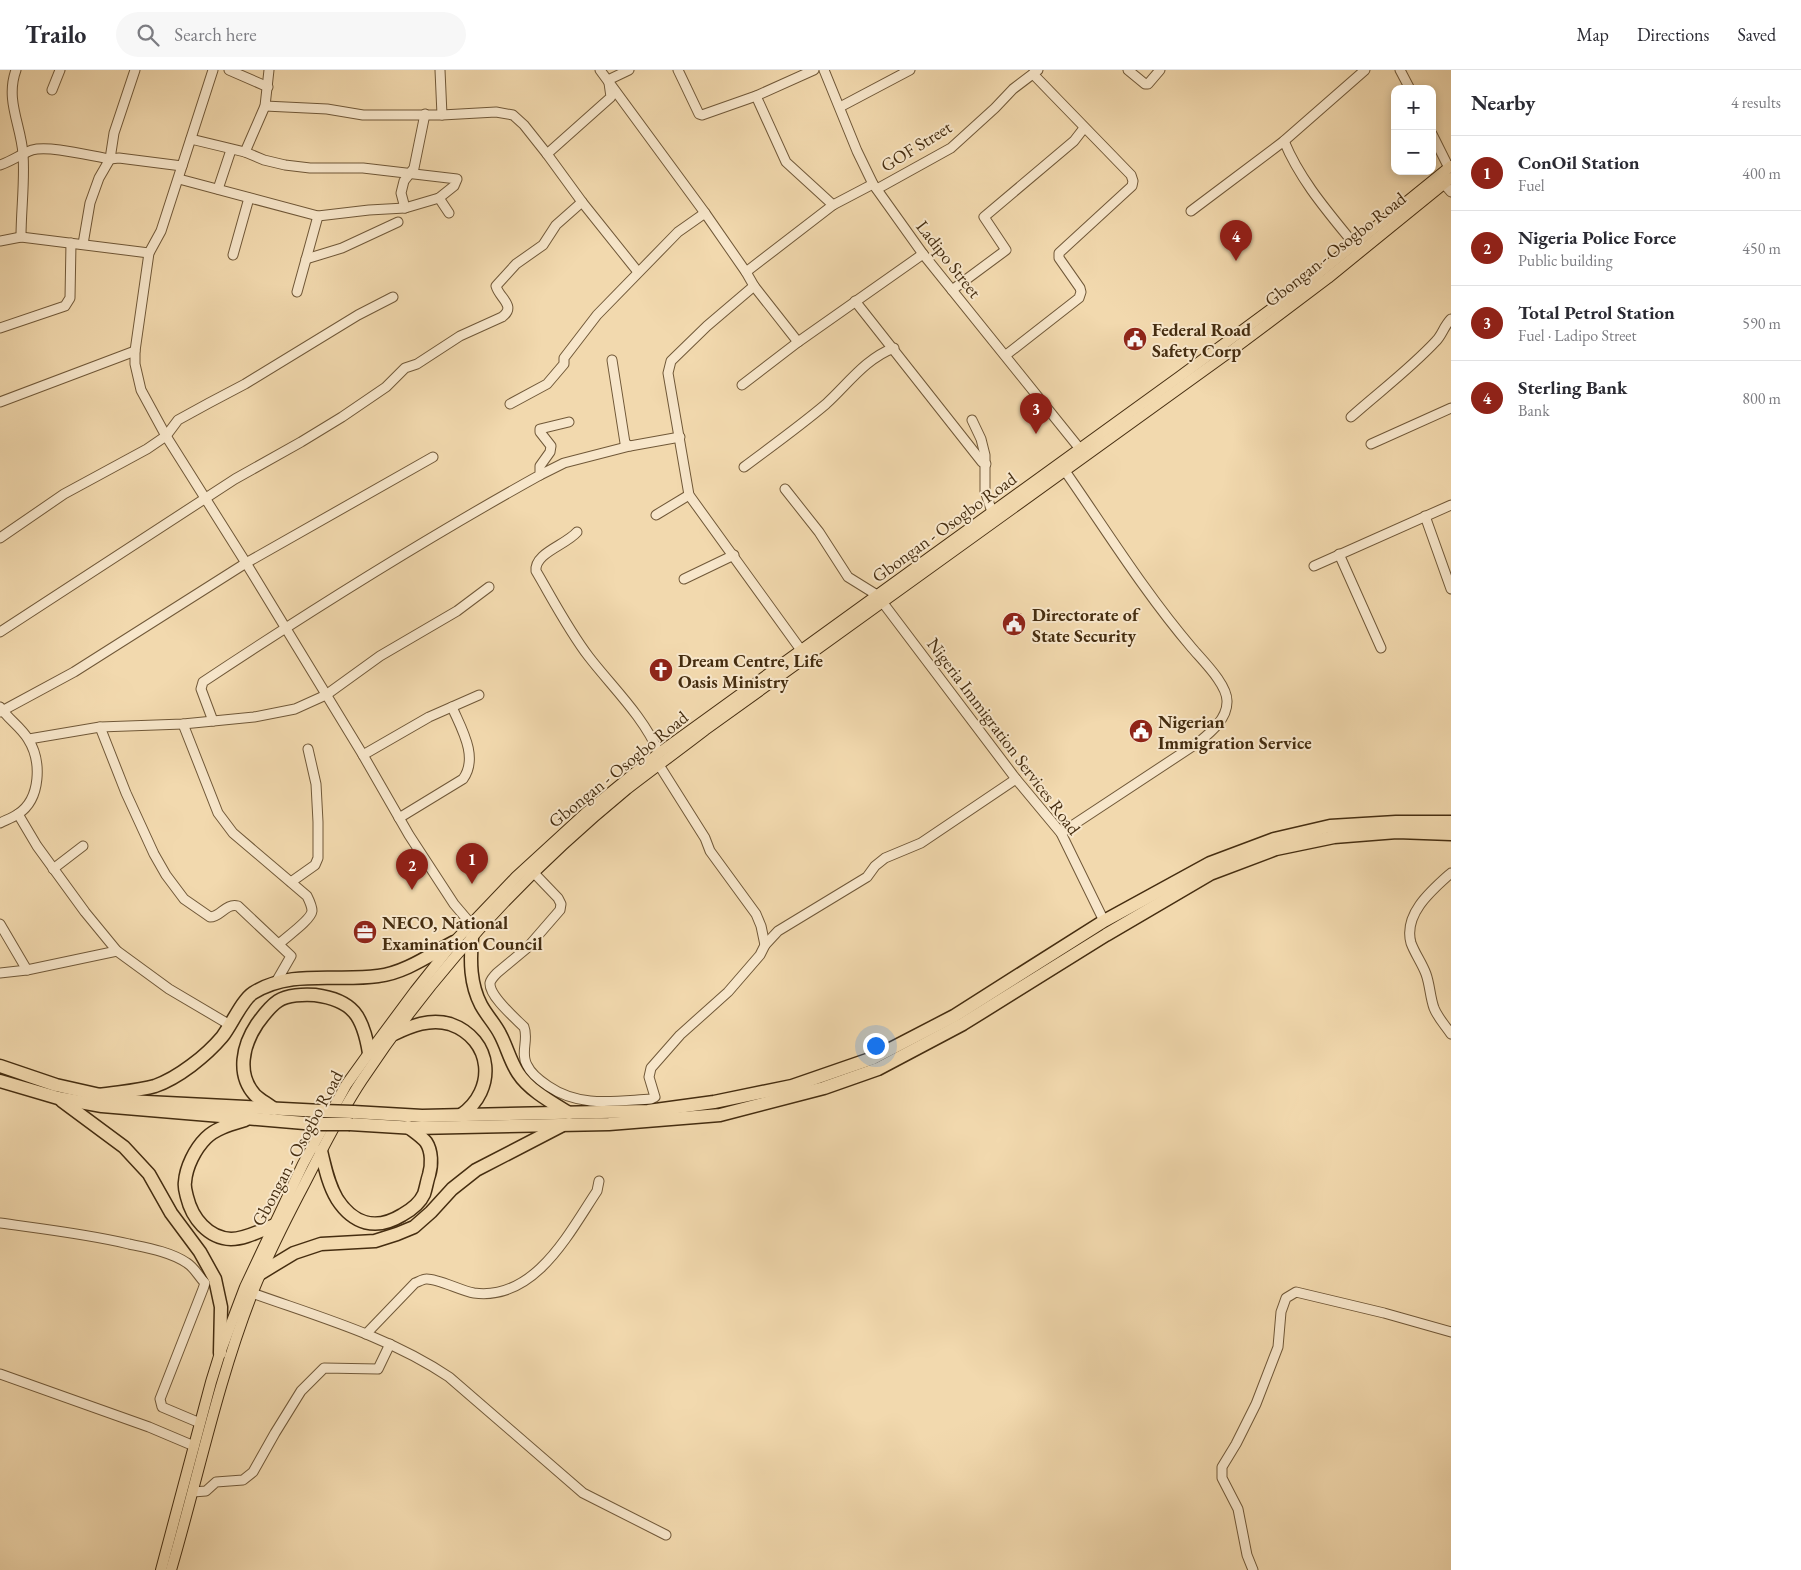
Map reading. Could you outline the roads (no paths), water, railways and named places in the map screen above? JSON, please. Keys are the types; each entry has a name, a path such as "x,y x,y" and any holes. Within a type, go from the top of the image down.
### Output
{"highway":[{"path":"0,1066 56,1085 127,1101 322,1111 408,1127 566,1119 714,1102 792,1086 864,1061 954,1016 1104,921 1210,863 1274,839 1330,826 1396,822 1451,822"},
{"path":"0,1081 58,1098 120,1108 316,1124 352,1118 460,1115 566,1119 609,1124 720,1115 824,1088 878,1069 963,1024 1106,935 1210,874 1276,849 1334,837 1397,832 1451,834"},
{"path":"472,938 471,970 476,993 482,1006 500,1034 519,1074 566,1119"},
{"path":"99,1095 154,1086 176,1076 222,1037 251,994 276,982 318,977 346,979 380,976 410,966 454,942"},
{"path":"274,1108 256,1096 249,1086 244,1072 243,1056 250,1035 264,1015 278,1001 304,994 343,1001 356,1015 364,1028 369,1053"},
{"path":"394,1034 417,1024 432,1023 449,1024 472,1037 486,1061 485,1076 478,1098 472,1108 460,1115"},
{"path":"58,1098 124,1148 149,1174 171,1213 200,1252 215,1279 221,1307 220,1353"},
{"path":"248,1119 221,1129 206,1138 189,1165 184,1184 194,1218 219,1237 243,1238 275,1225"},
{"path":"261,1273 294,1253 321,1244 376,1241 414,1227 452,1189 476,1170 566,1119"},
{"path":"321,1151 328,1179 336,1198 344,1208 349,1214 358,1219 373,1224 381,1224 394,1220 406,1213 415,1206 424,1194 430,1169 431,1154 426,1142 408,1127"}],"main road":[{"name":"Gbongan - Osogbo Road","path":"171,1570 227,1363 252,1293 287,1217 339,1117 361,1080 434,981 472,938 534,873 619,796 658,765 880,599 992,512 1297,290 1354,244 1449,178"},
{"name":"Gbongan - Osogbo Road","path":"161,1570 220,1353 245,1287 329,1116 369,1053 415,990 454,942 523,870 588,810 658,753 801,650 880,599 1065,471 1246,340 1328,278 1449,178"}],"street":[{"path":"16,70 11,90 23,154 20,237"},
{"path":"52,90 60,70"},
{"path":"83,244 90,203 99,178 110,159 114,133 135,70"},
{"path":"213,70 161,231 149,253 135,351 135,364 141,390 166,436 246,563 363,755 399,818 454,904 471,924"},
{"path":"229,70 268,87"},
{"path":"245,152 265,106 270,70"},
{"path":"440,70 442,115"},
{"path":"600,70 705,213 754,286 798,342"},
{"path":"608,80 629,70"},
{"path":"678,70 699,114 702,115 756,96 814,70"},
{"name":"Ladipo Street","path":"824,70 857,151 875,186 923,254 1080,449"},
{"path":"840,107 910,70"},
{"path":"1128,70 1145,84 1148,84 1160,70"},
{"path":"1191,211 1284,141 1365,70"},
{"path":"1400,70 1408,85"},
{"path":"1006,355 1079,298 1080,288 1060,258 1060,253 1132,186 1133,181 1131,175 1084,128 1035,72"},
{"name":"GOF Street","path":"746,272 833,205 951,148 1013,89 1035,72"},
{"path":"548,154 611,97 608,80"},
{"path":"756,96 786,162 833,205"},
{"path":"265,106 327,109 364,114 442,115 496,112 513,115 524,124 548,154 582,202 638,272"},
{"path":"404,208 401,193 404,181 414,168 425,114"},
{"path":"952,290 1006,250 1006,247 984,217 1074,141 1084,128"},
{"path":"179,179 318,216 404,208 439,198 454,186 457,179 363,168 285,166 245,152 191,139"},
{"path":"1284,141 1291,159 1302,176 1354,244"},
{"path":"1436,144 1449,178"},
{"path":"0,165 34,150 52,150 110,159 119,158 182,166"},
{"path":"218,189 231,150"},
{"path":"233,255 248,198"},
{"path":"439,198 449,213"},
{"path":"0,632 235,479 302,442 342,417 386,387 405,368 417,364 454,338 481,325 498,320 508,313 508,304 496,286 516,264 543,245 556,225 582,202"},
{"path":"510,404 546,384 564,364 564,358 596,315 678,232 705,213"},
{"path":"297,292 318,216"},
{"path":"306,259 342,248 398,222"},
{"path":"0,241 20,237 149,253"},
{"path":"0,328 65,306 70,298 72,243"},
{"path":"742,385 798,342 923,254"},
{"path":"754,286 707,326 671,361 668,373 690,495 801,650"},
{"path":"0,538 64,494 147,449 166,436 178,420 246,384 358,315 393,296"},
{"path":"856,301 982,462 986,464"},
{"path":"1351,417 1423,354 1438,339 1451,319"},
{"path":"744,467 816,412 864,367 886,351 894,348"},
{"path":"0,402 135,351"},
{"path":"612,360 625,443 630,446"},
{"path":"1371,444 1451,408"},
{"path":"972,420 981,439 986,464 985,491 992,512"},
{"path":"540,475 540,466 550,452 551,446 540,432 540,429 570,422"},
{"path":"213,721 201,689 203,682 285,628 466,516 564,463 630,446 680,437"},
{"path":"0,823 18,814 33,795 36,786 37,767 28,740 1,710 74,672 246,563 433,457"},
{"path":"1061,833 1200,742 1222,718 1227,702 1226,696 1215,676 1171,623 1065,471"},
{"path":"785,489 819,532 848,577 880,599"},
{"path":"656,515 690,495"},
{"path":"1314,566 1451,505"},
{"path":"1425,516 1451,589"},
{"path":"577,532 570,540 538,560 536,571 588,655 651,735 658,753"},
{"path":"1339,554 1381,648"},
{"path":"684,579 734,555"},
{"path":"28,740 100,727 183,724 254,718 286,712 326,695 380,656 457,611 489,587"},
{"name":"Nigeria Immigration Services Road","path":"880,599 1016,778 1061,833 1104,921"},
{"path":"363,755 394,736 479,695"},
{"path":"399,818 463,779 467,773 470,764 465,738 452,707"},
{"path":"183,724 218,813 225,824 307,896 312,910 307,920 279,944"},
{"path":"100,727 126,793 154,854 166,875 184,899 212,918 230,906 238,906 279,944 291,956 276,982"},
{"path":"291,882 315,865 318,858 316,784 308,748"},
{"path":"658,765 705,838 710,851 756,914 762,926 765,945"},
{"path":"534,873 558,898 561,904 560,910 527,948 497,973 490,983 491,990 498,1000 524,1027 526,1032 524,1054 526,1063 534,1075 560,1095 583,1101 601,1102 651,1099 655,1097 649,1078 650,1068 680,1035 728,992 778,931 867,877 875,866 885,858 921,843 1016,778"},
{"path":"18,814 53,869 85,912 117,950 169,990 230,1025"},
{"path":"53,869 83,846"},
{"path":"1451,873 1425,897 1414,918 1410,935 1413,949 1425,972 1433,1006 1438,1017 1451,1034"},
{"path":"0,924 28,970"},
{"path":"762,926 778,931"},
{"path":"0,973 28,970 117,950"},
{"path":"366,1334 415,1283 426,1278 474,1293 494,1292 517,1286 538,1271 557,1249 597,1191 599,1182"},
{"path":"0,1223 138,1245 186,1262 195,1269 198,1276 205,1283 160,1399 162,1407 200,1423"},
{"path":"1254,1570 1247,1555 1238,1509 1222,1478 1222,1467 1256,1404 1278,1347 1281,1312 1286,1298 1296,1292 1384,1313 1451,1332"},
{"path":"252,1293 366,1334 426,1360 449,1377 583,1493 666,1535"},
{"path":"193,1492 206,1491 216,1482 243,1480 253,1472 302,1391 324,1368 378,1369 390,1344"},
{"path":"0,1374 149,1427 194,1446"}],"place":[{"name":"Sterling Bank","path":"1236,261"},
{"name":"Federal Road Safety Corp","path":"1135,339"},
{"name":"Total Petrol Station","path":"1036,434"},
{"name":"Directorate of State Security","path":"1014,624"},
{"name":"Dream Centre, Life Oasis Ministry","path":"661,670"},
{"name":"Nigerian Immigration Service","path":"1141,731"},
{"name":"ConOil Station","path":"472,884"},
{"name":"Nigeria Police Force","path":"412,890"},
{"name":"NECO, National Examination Council","path":"365,932"}]}
